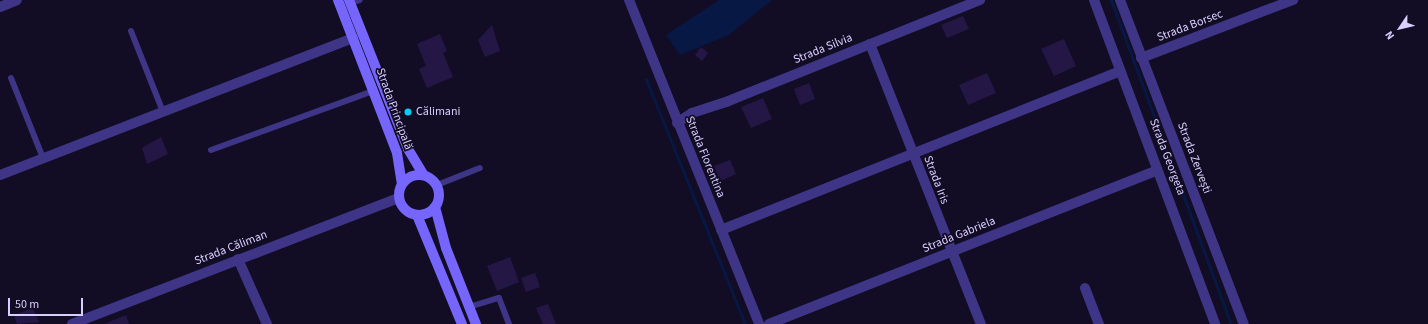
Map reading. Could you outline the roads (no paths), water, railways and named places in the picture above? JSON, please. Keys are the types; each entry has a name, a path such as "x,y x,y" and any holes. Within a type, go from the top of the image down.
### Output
{"main road":[{"name":"Strada Principală","path":"338,0 397,153 402,184"},
{"name":"Strada Principală","path":"353,1 408,148 422,174"},
{"path":"422,174 437,185 440,196 435,207 427,213 417,215 407,211 399,198 402,184 413,175 422,174"},
{"path":"435,207 446,248 476,324"},
{"path":"417,215 462,324"}],"street":[{"path":"0,7 17,0"},
{"name":"Strada Florentina","path":"629,0 677,123 759,324"},
{"name":"Strada Silvia","path":"677,123 692,113 726,102 980,0"},
{"name":"Strada Georgeta","path":"1094,0 1215,324"},
{"name":"Strada Zervești","path":"1120,0 1244,324"},
{"name":"Strada Borsec","path":"1141,58 1293,0"},
{"path":"0,175 353,38"},
{"name":"Strada Iris","path":"870,44 950,253 981,324"},
{"path":"721,230 1120,71"},
{"name":"Strada Gabriela","path":"769,324 1157,170"},
{"name":"Strada Căliman","path":"72,324 399,198"},
{"path":"238,259 266,324"},
{"path":"1085,288 1099,324"}],"lane":[{"path":"130,31 163,112"},
{"path":"11,78 43,158"},
{"path":"211,150 373,91"},
{"path":"437,185 480,168"},
{"path":"469,307 499,298 509,324"}],"water":[{"path":"719,0 772,0 729,35 680,55 666,35"}],"waterway":[{"path":"1111,0 1231,324"},
{"path":"646,79 745,324"}],"place":[{"name":"Călimani","path":"408,112"}]}
